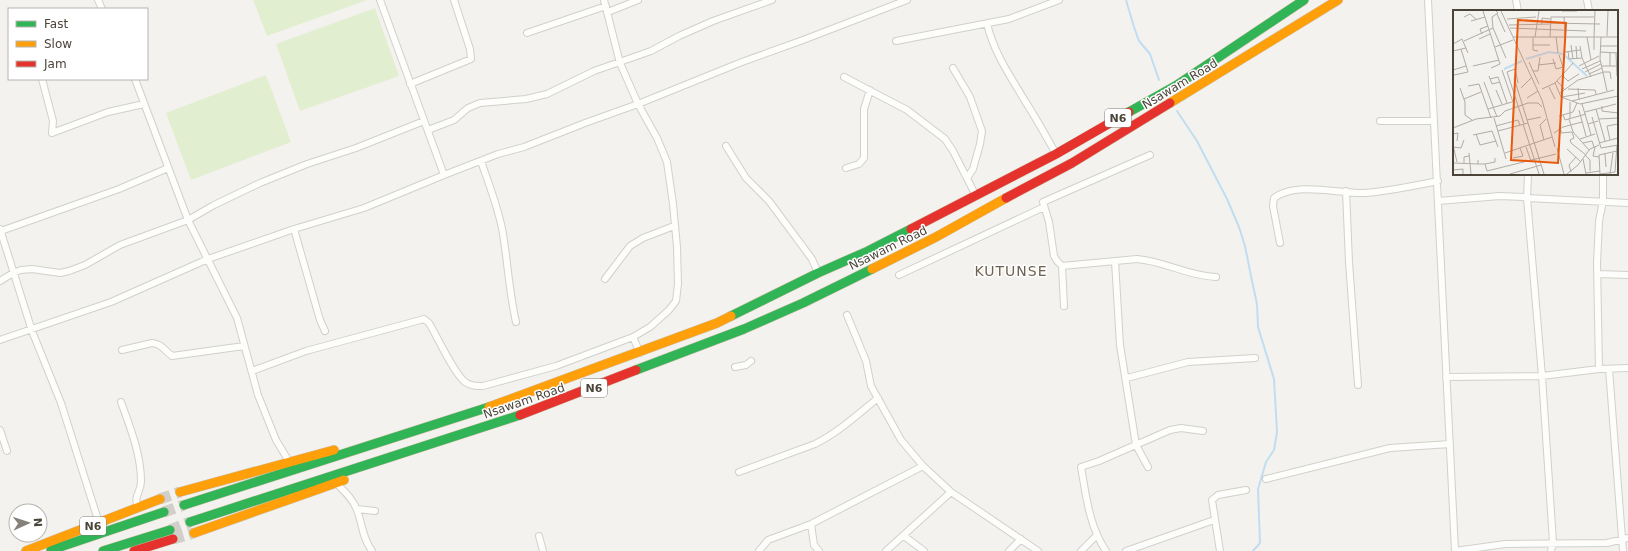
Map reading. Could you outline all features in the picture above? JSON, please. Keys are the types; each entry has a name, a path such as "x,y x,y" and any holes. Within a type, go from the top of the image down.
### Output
{"highway":[{"name":"Nsawam Road","path":"184,505 392,440 496,405 640,353 717,323 868,251 1056,154 1177,85 1304,0"},
{"name":"Nsawam Road","path":"190,522 279,495 518,416 744,329 802,303 936,237 981,211 1072,163 1338,0"},
{"path":"1065,149 1064,158 1066,161 1072,163"},
{"name":"Nsawam Road","path":"180,492 356,444 392,440"},
{"name":"Nsawam Road","path":"194,533 336,483 415,449"},
{"name":"N6","path":"26,551 160,499"},
{"name":"N6","path":"46,551 164,512"},
{"name":"N6","path":"103,551 170,530"},
{"path":"134,551 173,540"}],"street":[{"path":"380,0 444,175"},
{"path":"410,84 471,59 470,49 454,0"},
{"path":"608,12 638,0"},
{"path":"428,130 454,120 468,108 480,103 526,99 546,94 594,71 651,51 678,36 713,21 772,0"},
{"path":"0,340 32,331 111,302 208,259 294,229 364,208 498,154 524,147 585,122 638,104 742,62 907,0"},
{"path":"896,41 1009,19 1059,0"},
{"path":"1428,0 1455,551 1505,544 1553,542 1607,543 1625,539"},
{"path":"1516,0 1518,10"},
{"path":"1587,0 1589,10"},
{"path":"252,371 306,351 424,319 429,323 454,367 465,382 473,386 497,382 556,366 633,337 650,327 669,310 676,301 678,284 673,204 667,162 657,138 638,104 620,63 605,3 527,32"},
{"path":"987,24 991,40 1001,63 1026,101 1056,154"},
{"path":"953,68 970,97 982,131 973,169 967,178"},
{"path":"844,78 907,110 945,139 953,151 976,196"},
{"path":"42,80 52,121 52,133 108,112 144,104"},
{"path":"135,80 188,220 237,318 258,395 276,440 290,463"},
{"path":"846,168 859,164 864,158 864,109 870,90"},
{"path":"0,281 13,273 32,269 60,273 85,265 120,245 188,220 214,205 260,183 307,164 356,148 424,121"},
{"path":"1380,121 1434,121"},
{"path":"726,146 746,178 769,201 812,259 818,274"},
{"path":"1064,306 1062,266 1054,256 1049,222 1043,202 1150,155"},
{"path":"481,161 498,211 503,234 508,280 516,322"},
{"path":"99,523 61,403 32,331 0,230 119,189 168,168"},
{"path":"1528,175 1527,198 1542,376 1553,542 1552,551"},
{"path":"1599,369 1598,263 1599,221 1604,201 1603,175"},
{"path":"1280,243 1273,206 1274,198 1287,192 1310,189 1363,193 1438,181"},
{"path":"1346,191 1349,262 1358,384"},
{"path":"1438,201 1500,196 1628,203"},
{"path":"899,276 1044,207"},
{"path":"605,279 630,246 643,238 674,226"},
{"path":"294,229 320,320 325,331"},
{"path":"1062,266 1137,259 1148,260 1195,275 1216,277"},
{"path":"1114,261 1120,345 1127,378 1136,445 1148,467"},
{"path":"1598,274 1628,275"},
{"path":"847,316 866,361 871,386 901,440 923,466 951,492 1038,551"},
{"path":"633,337 640,353"},
{"path":"122,350 157,343 172,356 244,346"},
{"path":"1127,378 1188,362 1255,358"},
{"path":"735,367 746,365 751,361"},
{"path":"1446,377 1542,376 1599,369 1628,368"},
{"path":"1609,369 1625,539 1623,551"},
{"path":"739,472 815,444 827,438 850,422 878,398"},
{"path":"121,402 134,437 140,475 140,487 135,499 138,508"},
{"path":"1106,551 1096,536 1088,506 1081,467 1094,464 1170,430 1181,428 1203,431"},
{"path":"0,430 7,451"},
{"path":"1266,479 1390,448 1450,444"},
{"path":"760,550 768,540 811,524 923,466"},
{"path":"336,483 348,495 357,509 366,542 372,551"},
{"path":"1220,551 1212,500 1218,495 1246,490"},
{"path":"886,551 951,492"},
{"path":"357,509 375,511"},
{"path":"1126,551 1214,520"},
{"path":"811,524 814,545 819,551"},
{"path":"539,536 543,551"},
{"path":"904,536 924,551"},
{"path":"1081,551 1096,536"},
{"path":"1009,551 1020,539"}],"green space":[{"path":"253,0 367,0 267,36"},
{"path":"375,8 399,76 300,111 276,44"},
{"path":"266,75 291,142 191,180 166,113"}],"waterway":[{"path":"1126,0 1139,41 1150,54 1159,80"},
{"path":"1177,111 1197,141 1227,199 1239,227 1245,246 1257,304 1258,327 1274,379 1277,432 1274,450 1266,462 1258,489 1260,543 1253,551"}],"tunnel":[{"path":"160,499 180,492"},
{"path":"164,512 184,505"},
{"path":"170,530 190,522"},
{"path":"173,539 194,533"}],"traffic: fast":[{"path":"1129,112 1177,85 1304,0"},
{"path":"731,316 911,229"},
{"path":"636,370 744,329 803,303 872,269"},
{"path":"184,505 489,407"},
{"path":"190,522 520,415"},
{"path":"51,550 164,512"},
{"path":"103,551 170,530"}],"traffic: slow":[{"path":"1170,103 1338,0"},
{"path":"872,269 936,237 1006,198"},
{"path":"489,407 717,323 731,316"},
{"path":"180,492 334,450"},
{"path":"194,533 344,480"},
{"path":"26,551 160,499"}],"traffic: jam":[{"path":"1006,198 1072,163 1170,103"},
{"path":"911,229 1056,154 1129,112"},
{"path":"520,415 636,370"},
{"path":"134,551 173,539"}],"district":[{"name":"KUTUNSE","path":"1011,271"}]}
